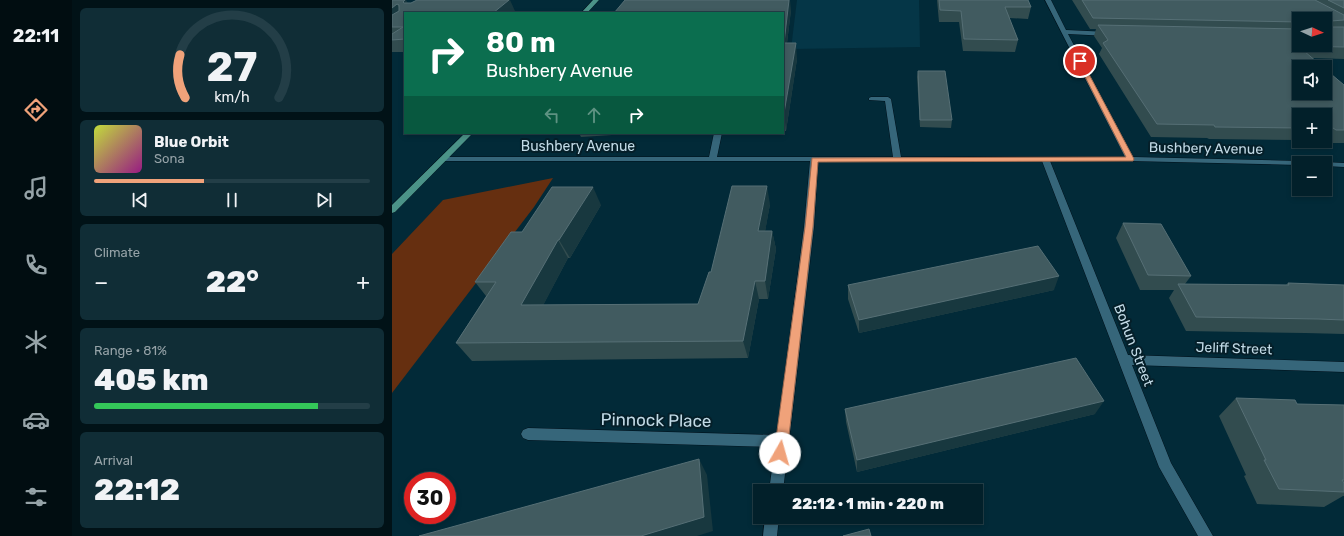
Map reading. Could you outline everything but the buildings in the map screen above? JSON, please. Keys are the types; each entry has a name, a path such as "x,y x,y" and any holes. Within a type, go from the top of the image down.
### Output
{"main road":[{"path":"585,12 596,0"},
{"path":"392,210 468,134"}],"street":[{"path":"1048,0 1130,159"},
{"path":"1065,32 1116,34"},
{"path":"871,99 888,99 897,159"},
{"path":"712,160 718,134"},
{"name":"Bushbery Avenue","path":"444,159 1130,159 1292,163"},
{"name":"Bohun Street","path":"1045,159 1166,467 1206,536"},
{"path":"777,484 809,227 814,160"},
{"path":"1332,164 1344,165"},
{"name":"Jeliff Street","path":"1123,360 1344,367"},
{"name":"Pinnock Place","path":"528,434 782,440"},
{"path":"770,536 771,524"}],"shaded area":[{"path":"797,0 919,0 920,47 791,49"},
{"path":"553,178 534,207 392,393 392,254 443,200"}],"route":[{"path":"780,453 809,227 814,160 1130,159 1080,61"}]}
